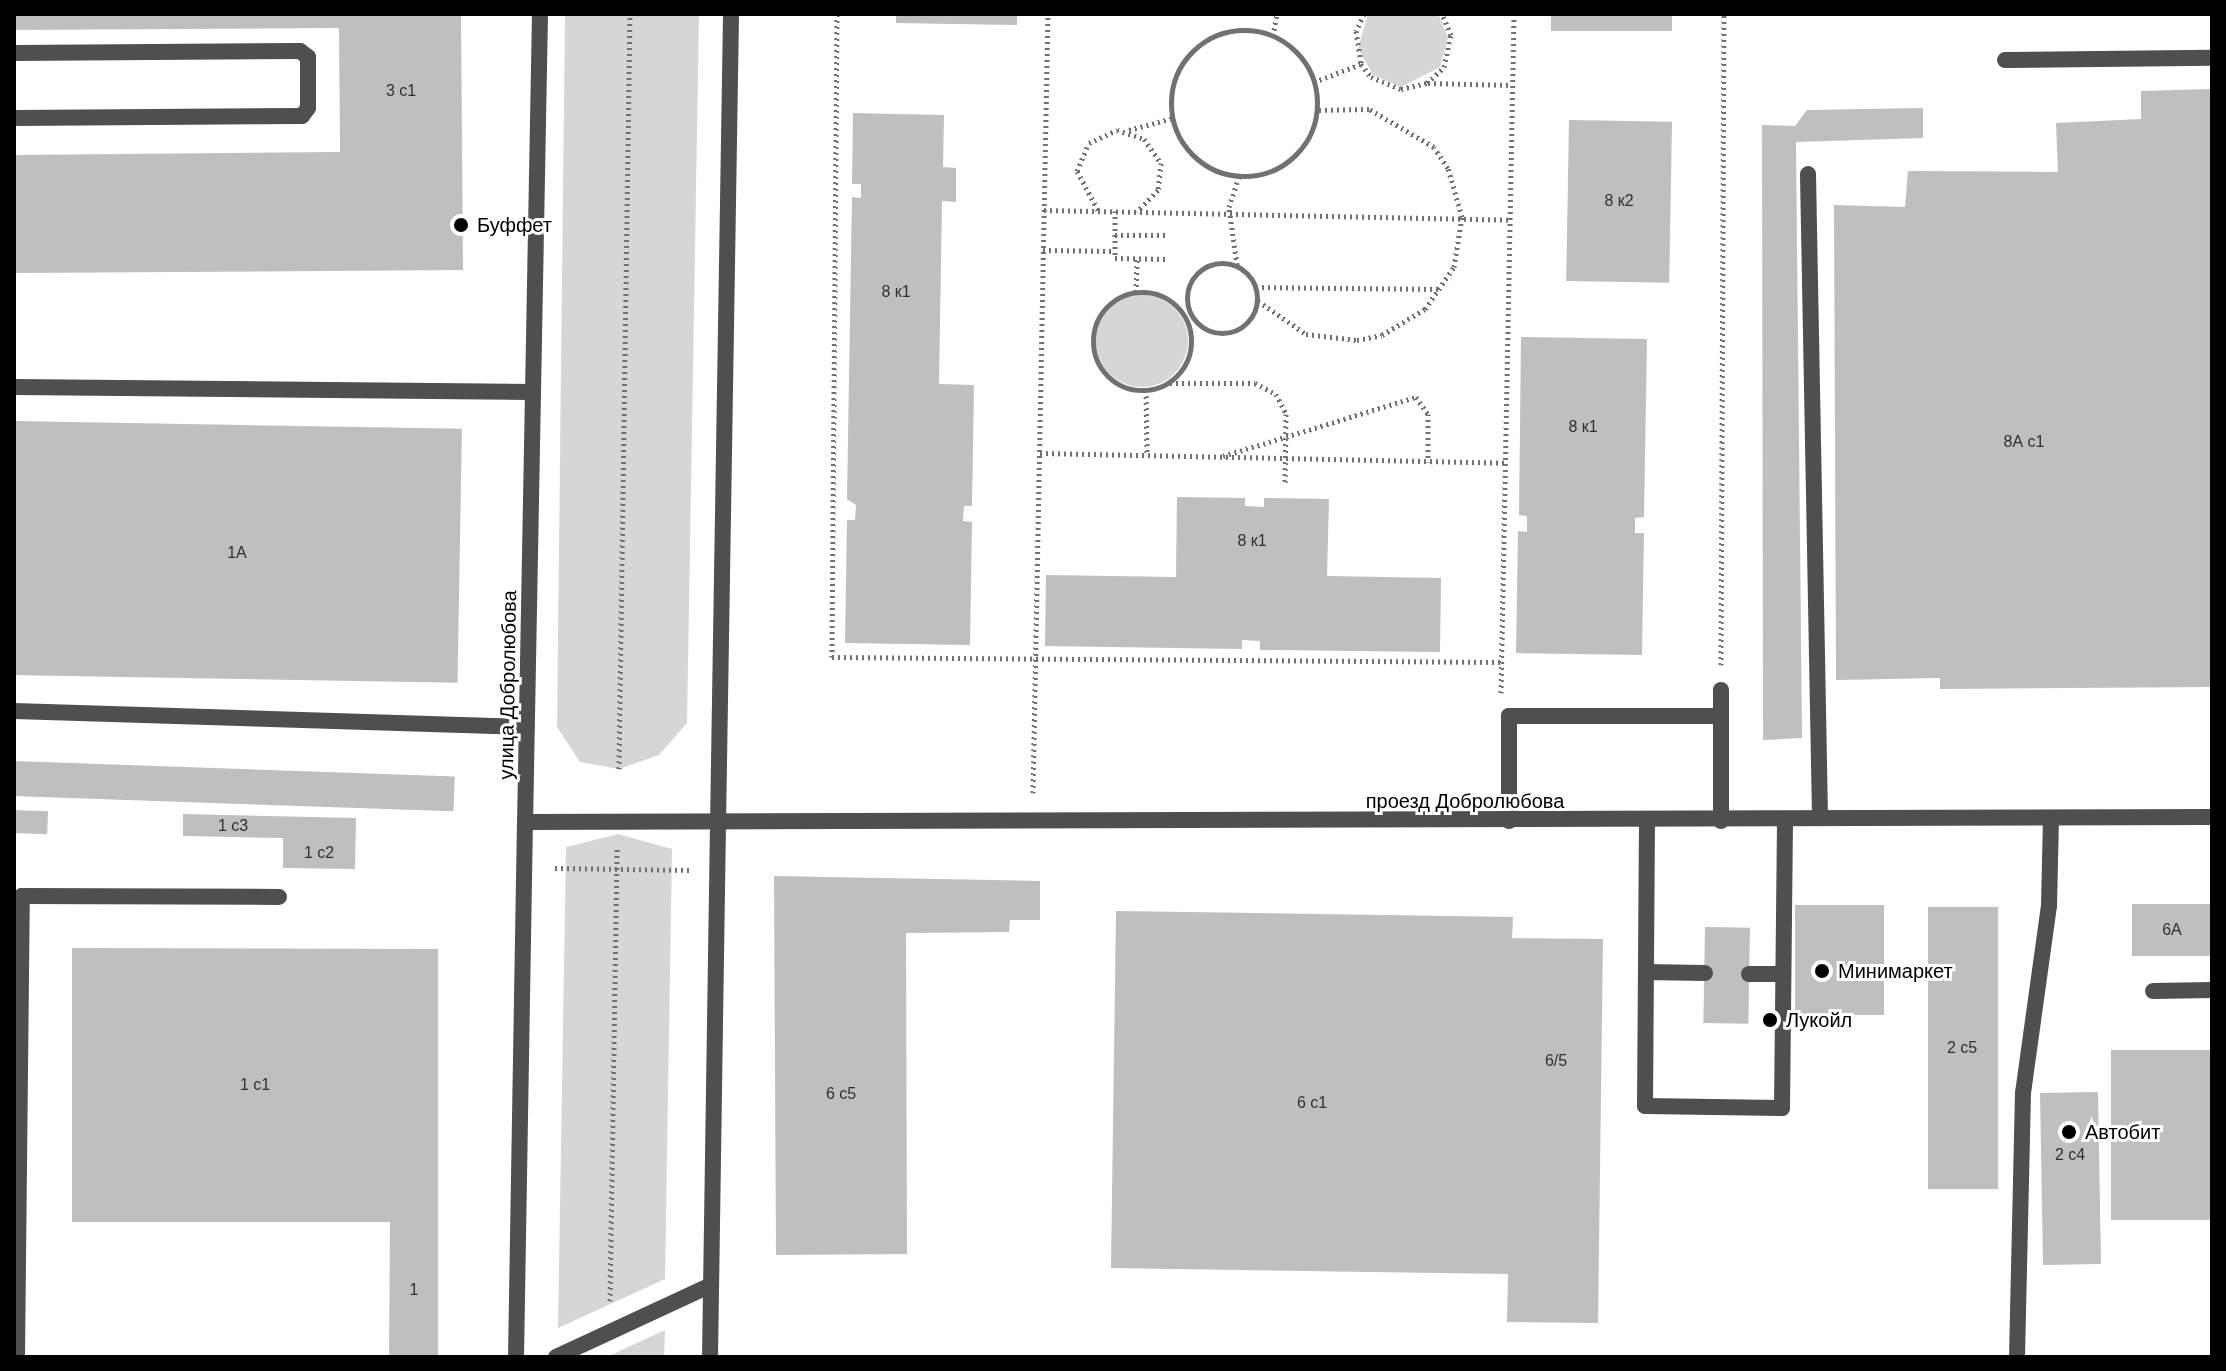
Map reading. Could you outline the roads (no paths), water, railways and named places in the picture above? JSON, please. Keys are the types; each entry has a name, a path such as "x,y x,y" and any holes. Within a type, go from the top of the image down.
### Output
{"street":[{"name":"улица Добролюбова","path":"516,1357 540,14"},
{"path":"710,1357 731,14"},
{"path":"14,53 300,51 308,57 308,83 302,116 14,118"},
{"path":"2005,60 2212,58"},
{"path":"1808,174 1820,818"},
{"path":"14,387 533,392"},
{"path":"1721,690 1721,821"},
{"path":"14,711 527,727"},
{"path":"1509,821 1509,716 1721,716"},
{"name":"проезд Добролюбова","path":"525,822 718,825 2212,817"},
{"path":"2017,1357 2023,1093 2049,906 2051,818"},
{"path":"1647,820 1645,1106 1782,1108 1785,820"},
{"path":"17,1357 17,1064 22,896 279,897"},
{"path":"1646,972 1705,973"},
{"path":"1749,974 1783,974"},
{"path":"2153,991 2212,990"},
{"path":"556,1357 711,1285"}],"place":[{"name":"Буффет","path":"461,225"},
{"name":"Минимаркет","path":"1822,971"},
{"name":"Лукойл","path":"1770,1020"},
{"name":"Автобит","path":"2069,1132"}]}
